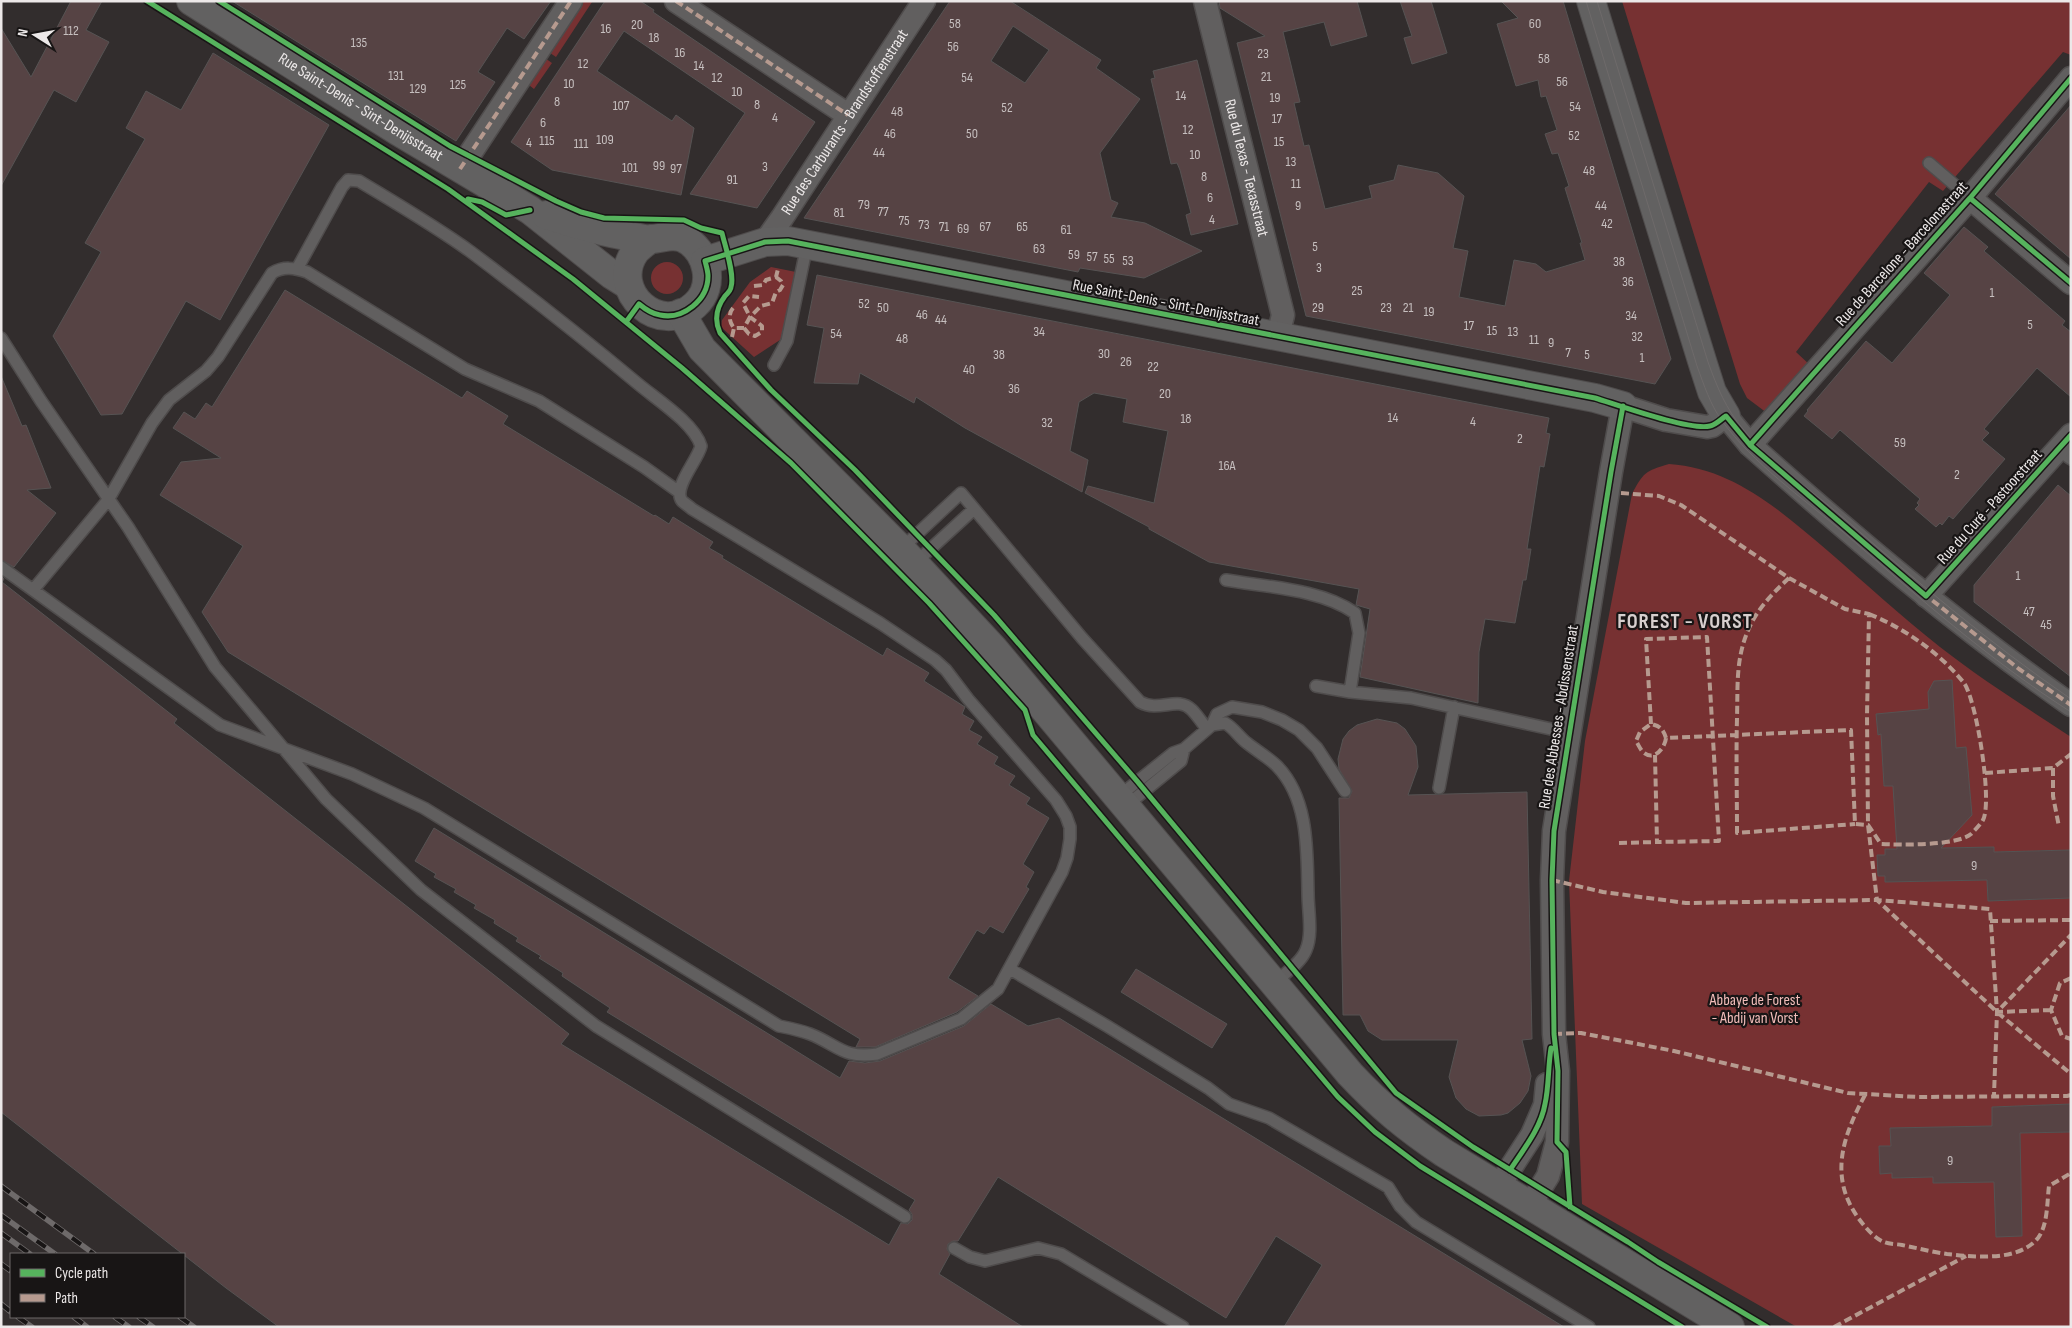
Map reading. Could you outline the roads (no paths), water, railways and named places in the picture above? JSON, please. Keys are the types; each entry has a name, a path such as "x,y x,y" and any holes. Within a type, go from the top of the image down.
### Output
{"main road":[{"name":"Rue Saint-Denis - Sint-Denijsstraat","path":"191,1 460,169 530,210 612,275 628,285 632,296 648,311 664,316 681,314"},
{"path":"1591,1 1712,392 1726,416"},
{"name":"Rue Saint-Denis - Sint-Denijsstraat","path":"530,210 600,232 650,239 666,235 682,238 696,247 705,260 765,242 788,241 1596,398 1623,406"},
{"path":"628,285 628,267 636,251 650,239"},
{"path":"705,260 708,276 704,292 695,305 681,314 702,349 908,557 993,648 1350,1074 1375,1100 1405,1126 1444,1154 1730,1327"}],"street":[{"path":"460,169 571,1"},
{"path":"676,1 848,115"},
{"name":"Rue des Carburants - Brandstoffenstraat","path":"765,242 924,1"},
{"name":"Rue du Texas - Texasstraat","path":"1205,1 1283,315 1278,336"},
{"name":"Rue de Barcelone - Barcelonastraat","path":"1750,445 1970,198 2071,78"},
{"path":"1970,198 2071,283"},
{"name":"Rue Saint-Denis - Sint-Denijsstraat","path":"1623,406 1666,420 1706,427 1712,426 1726,416"},
{"name":"Rue des Abbesses - Abdissenstraat","path":"1530,1205 1548,1176 1557,1142 1558,1071 1554,1034 1552,880 1554,831 1623,406"},
{"path":"1726,416 1750,445 1926,596 2018,669 2071,705"},
{"name":"Rue du Curé - Pastoorstraat","path":"1926,596 2067,448"},
{"name":"Rue des Abbesses - Abdissenstraat","path":"1499,1186 1532,1135 1545,1104 1547,1071 1554,1034"}],"lane":[{"path":"1929,163 1970,198"},
{"path":"1,567 220,725 352,774 424,808 779,1026 810,1034 838,1050 852,1054 864,1056 877,1054 961,1019 998,989 1029,929 1062,872 1070,839 1070,827 1066,816 1056,800 968,699 946,670 935,660 880,623 681,500 679,492 684,479 699,455 702,446 692,430 613,364 470,252 421,218 359,181 348,180 342,187 297,269"},
{"path":"774,364 787,341 807,245"},
{"path":"33,590 108,500 152,423 169,400 206,371 218,357 272,273 280,268 297,269 315,277 465,368 539,401 644,467 679,492"},
{"path":"1,338 41,401 128,527 215,667 326,799 421,890 596,1026 905,1217"},
{"path":"908,557 961,493 1082,638 1140,702 1149,707 1173,703 1183,704 1192,709 1210,727"},
{"path":"908,557 974,509"},
{"path":"1226,580 1310,594 1342,603 1355,613 1359,633 1350,692"},
{"path":"1316,686 1350,692 1411,698 1569,733"},
{"path":"1122,802 1172,753 1184,749 1210,727 1217,714 1232,707 1262,712 1282,720 1299,730 1317,748 1345,791"},
{"path":"1439,788 1454,707"},
{"path":"1210,727 1224,723 1278,767 1291,787 1301,809 1308,884 1308,942 1303,957 1274,983"},
{"path":"1010,969 1208,1088 1229,1104 1269,1118 1388,1187 1400,1206 1416,1222 1589,1327"},
{"path":"954,1248 970,1257 985,1261 1038,1248 1061,1254 1183,1327"}],"tram line":[{"path":"1586,1 1697,366 1711,401 1722,421 1748,452 1794,493 2011,671 2071,712"},
{"path":"1597,1 1708,362 1732,414 1753,441 1789,474 1981,633 2071,699"}],"railway":[{"path":"1,1186 93,1253"},
{"path":"1,1215 54,1253"},
{"path":"1,1233 29,1253"},
{"path":"1,1264 10,1270"},
{"path":"1,1304 10,1311"},
{"path":"19,1318 32,1327"},
{"path":"75,1318 87,1327"},
{"path":"116,1318 129,1327"},
{"path":"140,1318 153,1327"},
{"path":"181,1318 194,1327"}],"district":[{"name":"FOREST - VORST","path":"1685,621"}],"park label":[{"name":"Abbaye de Forest - Abdij van Vorst","path":"1755,1009"}]}
